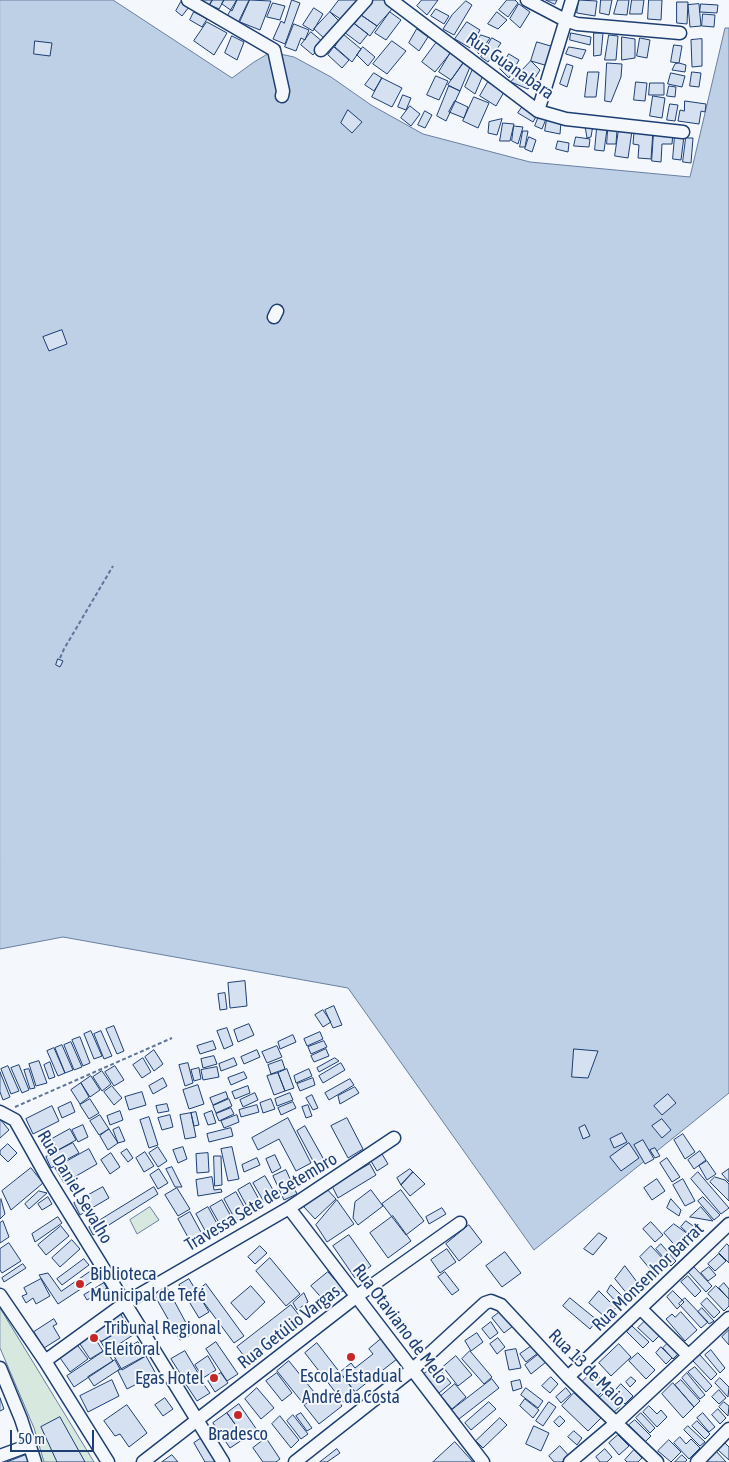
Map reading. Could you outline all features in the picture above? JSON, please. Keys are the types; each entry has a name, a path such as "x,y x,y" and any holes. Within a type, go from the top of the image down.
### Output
{"street":[{"path":"188,0 274,50 282,93"},
{"path":"320,50 366,0"},
{"name":"Rua Guanabara","path":"391,0 538,111 566,119 683,132"},
{"path":"527,0 565,20 590,25 680,33"},
{"path":"538,111 572,0"},
{"name":"Rua Daniel Sevalho","path":"2,1112 15,1120 47,1177 223,1462"},
{"name":"Travessa Sete de Setembro","path":"45,1361 125,1303 289,1208 394,1138"},
{"name":"Rua Otaviano de Melo","path":"289,1208 483,1462"},
{"name":"Rua Getúlio Vargas","path":"143,1462 358,1296 460,1223"},
{"name":"Rua Monsenhor Barrat","path":"568,1377 729,1224"},
{"path":"0,1295 45,1361 108,1462"},
{"name":"Rua 13 de Maio","path":"413,1369 485,1303 491,1301 502,1305 568,1377 657,1462"},
{"path":"641,1309 688,1355"},
{"path":"570,1462 616,1423 729,1318"},
{"path":"0,1368 35,1462"},
{"path":"295,1462 413,1369"},
{"path":"697,1462 729,1429"},
{"path":"0,1456 30,1445"}],"path":[{"path":"60,658 113,566"},
{"path":"2,1112 172,1038"}],"shaded area":[{"path":"150,1207 159,1220 137,1234 130,1220"},
{"path":"0,1308 94,1462 44,1462 34,1428 0,1348"}],"water":[{"path":"0,0 113,0 232,78 271,52 294,57 331,77 371,105 423,134 530,162 690,177 725,28 729,28 729,1093 534,1250 348,988 63,937 0,949"}],"building":[{"path":"198,0 212,0 209,5"},
{"path":"213,0 224,0 219,9 210,5"},
{"path":"224,0 237,0 232,11 222,4"},
{"path":"237,0 249,0 238,23 227,17"},
{"path":"250,0 271,1 260,30 240,22"},
{"path":"292,0 300,3 285,44 273,39 281,21 284,23"},
{"path":"339,0 362,0 342,20 330,12"},
{"path":"373,0 384,0 393,8 377,26 361,15"},
{"path":"422,0 438,0 427,15 417,6"},
{"path":"507,0 515,0 518,3 508,17 499,10"},
{"path":"546,0 557,0 555,4"},
{"path":"579,0 597,1 595,16 577,13"},
{"path":"601,0 612,0 609,15 600,13"},
{"path":"618,0 629,0 627,15 614,14"},
{"path":"632,0 644,0 642,14 630,14"},
{"path":"649,0 662,0 661,20 648,19"},
{"path":"466,1 472,5 454,35 443,29 452,15"},
{"path":"181,2 189,7 182,16 176,11"},
{"path":"677,2 688,2 687,24 677,23"},
{"path":"273,3 285,6 280,20 267,17"},
{"path":"519,4 530,12 520,28 510,19"},
{"path":"699,4 701,26 690,27 688,5"},
{"path":"701,4 718,5 717,13 700,12"},
{"path":"314,8 323,14 313,31 303,25"},
{"path":"436,9 449,16 444,24 431,16"},
{"path":"194,12 207,19 202,27 190,20"},
{"path":"330,12 341,23 325,39 314,29"},
{"path":"390,12 401,20 386,40 375,33"},
{"path":"497,12 507,20 498,29 488,24"},
{"path":"703,14 715,15 714,27 702,26"},
{"path":"361,15 377,26 370,36 355,24"},
{"path":"207,22 227,33 214,55 194,41"},
{"path":"352,22 368,34 360,44 344,32"},
{"path":"467,22 480,30 470,48 455,39"},
{"path":"294,24 309,30 305,40 301,38 296,51 285,47"},
{"path":"417,29 428,37 419,51 409,43"},
{"path":"311,32 323,42 313,55 301,45"},
{"path":"571,33 591,37 590,45 570,40"},
{"path":"594,33 603,33 601,55 594,56"},
{"path":"343,34 361,49 352,62 335,47"},
{"path":"481,35 490,38 479,54 473,48"},
{"path":"609,35 618,36 616,60 605,60"},
{"path":"232,36 244,42 237,60 225,53"},
{"path":"622,37 635,39 635,58 622,60"},
{"path":"492,38 501,43 488,62 481,57"},
{"path":"640,38 650,40 647,58 637,56"},
{"path":"439,39 452,51 435,72 422,62"},
{"path":"702,39 702,66 692,67 691,40"},
{"path":"35,41 52,43 50,56 34,54"},
{"path":"392,41 406,51 387,74 373,64"},
{"path":"537,42 554,47 548,66 531,61"},
{"path":"674,45 682,46 679,63 671,62"},
{"path":"334,47 349,60 342,68 328,55"},
{"path":"363,47 375,57 368,66 357,55"},
{"path":"569,47 586,50 582,59 566,54"},
{"path":"451,52 464,62 451,80 439,72"},
{"path":"509,54 519,60 509,78 500,69"},
{"path":"531,61 540,70 528,89 511,82"},
{"path":"464,62 470,67 460,91 448,85"},
{"path":"607,63 622,64 621,77 611,102 605,101"},
{"path":"567,64 573,66 567,87 560,84"},
{"path":"675,64 686,65 685,72 672,70"},
{"path":"473,69 484,73 475,94 465,87"},
{"path":"588,72 599,72 596,97 585,97"},
{"path":"692,72 701,73 699,87 690,86"},
{"path":"374,73 382,78 374,91 365,85"},
{"path":"671,73 685,76 682,87 668,84"},
{"path":"436,76 448,81 439,100 427,95"},
{"path":"382,78 402,88 392,107 372,97"},
{"path":"488,82 504,92 496,106 480,96"},
{"path":"636,82 647,83 645,101 634,100"},
{"path":"650,83 664,83 664,95 649,95"},
{"path":"449,86 460,91 446,121 437,116"},
{"path":"669,86 676,87 675,97 667,96"},
{"path":"403,95 411,98 406,110 398,107"},
{"path":"653,96 665,98 662,118 650,116"},
{"path":"474,97 489,103 478,128 463,121"},
{"path":"455,101 468,107 464,118 449,112"},
{"path":"685,101 706,104 705,112 701,111 699,124 678,121 680,110 684,111"},
{"path":"670,104 678,105 675,121 667,120"},
{"path":"410,106 420,114 411,126 401,118"},
{"path":"523,106 537,115 533,122 518,113"},
{"path":"348,110 362,122 352,133 341,123"},
{"path":"425,111 432,115 425,128 418,125"},
{"path":"539,116 546,119 542,129 535,126"},
{"path":"502,119 497,135 488,133 489,122"},
{"path":"547,119 561,122 560,134 545,131"},
{"path":"503,123 514,124 510,141 500,141"},
{"path":"593,125 591,137 587,138 585,126"},
{"path":"514,126 523,127 518,144 512,141"},
{"path":"597,128 607,129 604,151 595,150"},
{"path":"619,129 632,131 628,158 615,156"},
{"path":"608,130 617,130 616,144 607,144"},
{"path":"523,131 528,131 525,147 520,147"},
{"path":"653,131 651,159 638,158 639,145 633,144 634,132"},
{"path":"654,132 673,133 672,144 662,144 661,162 652,161"},
{"path":"675,135 684,136 681,160 673,159"},
{"path":"529,137 536,140 532,152 525,149"},
{"path":"576,137 590,139 589,147 574,146"},
{"path":"686,138 693,138 691,163 683,162"},
{"path":"558,141 569,143 568,152 556,149"},
{"path":"62,330 67,344 49,351 43,337"},
{"path":"58,659 63,661 60,667 56,665"},
{"path":"245,981 247,1006 230,1008 228,983"},
{"path":"225,993 227,1009 220,1010 218,994"},
{"path":"334,1006 342,1025 333,1028 325,1010"},
{"path":"323,1010 331,1022 323,1027 315,1015"},
{"path":"249,1024 254,1035 238,1042 234,1030"},
{"path":"114,1026 124,1051 117,1054 106,1029"},
{"path":"227,1028 233,1045 224,1049 217,1031"},
{"path":"91,1031 102,1056 94,1059 84,1034"},
{"path":"101,1031 112,1056 104,1059 94,1034"},
{"path":"320,1032 323,1039 307,1046 304,1039"},
{"path":"293,1035 296,1042 280,1049 278,1042"},
{"path":"80,1037 90,1063 83,1066 72,1040"},
{"path":"213,1041 216,1049 200,1054 197,1046"},
{"path":"324,1041 327,1047 311,1054 308,1047"},
{"path":"71,1042 82,1067 74,1070 64,1045"},
{"path":"62,1045 73,1070 65,1073 55,1048"},
{"path":"277,1046 282,1057 267,1063 262,1052"},
{"path":"54,1048 65,1073 58,1076 47,1051"},
{"path":"326,1049 329,1056 314,1062 311,1056"},
{"path":"574,1049 598,1051 588,1078 572,1077"},
{"path":"154,1050 163,1064 154,1071 145,1057"},
{"path":"257,1050 260,1057 244,1064 241,1057"},
{"path":"214,1056 217,1064 203,1068 201,1059"},
{"path":"143,1058 151,1072 142,1078 133,1065"},
{"path":"234,1058 237,1065 221,1071 219,1064"},
{"path":"335,1058 339,1061 319,1072 317,1068"},
{"path":"282,1060 285,1069 271,1074 268,1065"},
{"path":"39,1061 47,1083 36,1086 29,1064"},
{"path":"50,1062 55,1077 49,1079 44,1065"},
{"path":"188,1063 193,1083 185,1086 179,1065"},
{"path":"341,1063 345,1070 323,1083 319,1076"},
{"path":"19,1065 29,1090 22,1093 11,1068"},
{"path":"8,1066 19,1091 11,1094 1,1069"},
{"path":"115,1066 124,1080 114,1086 105,1072"},
{"path":"217,1067 219,1077 203,1080 201,1070"},
{"path":"199,1068 201,1079 194,1081 191,1070"},
{"path":"29,1069 35,1088 30,1089 24,1070"},
{"path":"287,1069 294,1088 285,1091 278,1073"},
{"path":"309,1069 312,1076 296,1083 294,1076"},
{"path":"102,1071 111,1084 102,1091 93,1077"},
{"path":"0,1072 10,1097 3,1100 0,1092"},
{"path":"244,1072 247,1078 231,1085 228,1078"},
{"path":"278,1073 285,1091 274,1095 267,1076"},
{"path":"91,1076 100,1090 90,1097 81,1083"},
{"path":"163,1078 167,1086 153,1094 149,1086"},
{"path":"313,1078 315,1085 300,1091 297,1084"},
{"path":"350,1079 354,1085 329,1100 325,1093"},
{"path":"81,1083 89,1097 80,1104 71,1090"},
{"path":"198,1085 204,1104 189,1109 183,1090"},
{"path":"112,1086 122,1098 114,1105 104,1092"},
{"path":"248,1086 250,1093 235,1099 232,1092"},
{"path":"355,1087 359,1093 340,1104 338,1096"},
{"path":"142,1092 146,1105 129,1110 125,1097"},
{"path":"226,1092 228,1098 213,1105 210,1098"},
{"path":"255,1093 258,1100 243,1107 240,1100"},
{"path":"290,1093 293,1100 277,1106 275,1099"},
{"path":"668,1094 676,1103 662,1115 654,1106"},
{"path":"312,1095 318,1108 313,1110 306,1098"},
{"path":"90,1099 99,1113 89,1119 80,1105"},
{"path":"229,1099 232,1106 216,1113 213,1106"},
{"path":"271,1099 275,1109 263,1113 260,1103"},
{"path":"71,1102 75,1112 62,1118 58,1108"},
{"path":"293,1102 296,1108 281,1115 278,1108"},
{"path":"167,1104 169,1111 158,1113 156,1106"},
{"path":"257,1105 259,1112 241,1117 239,1110"},
{"path":"308,1105 312,1116 306,1118 302,1107"},
{"path":"52,1106 59,1121 33,1134 26,1119"},
{"path":"231,1108 234,1114 219,1121 216,1114"},
{"path":"120,1111 123,1120 110,1125 107,1116"},
{"path":"212,1111 216,1123 208,1125 204,1114"},
{"path":"196,1112 199,1125 194,1126 191,1113"},
{"path":"191,1113 196,1137 185,1139 180,1115"},
{"path":"100,1115 109,1129 99,1135 90,1121"},
{"path":"170,1115 173,1127 162,1130 158,1118"},
{"path":"237,1115 239,1122 224,1128 221,1121"},
{"path":"149,1117 158,1145 149,1148 140,1120"},
{"path":"288,1118 311,1163 296,1171 279,1139 258,1150 252,1138"},
{"path":"347,1118 363,1149 348,1158 331,1126"},
{"path":"0,1119 9,1130 0,1138"},
{"path":"662,1119 671,1130 662,1138 652,1126"},
{"path":"83,1125 88,1137 78,1142 72,1130"},
{"path":"585,1125 590,1136 583,1139 579,1128"},
{"path":"305,1126 328,1167 319,1172 297,1131"},
{"path":"119,1127 125,1141 118,1143 113,1130"},
{"path":"231,1128 233,1136 209,1142 207,1134"},
{"path":"70,1129 76,1140 58,1150 52,1139"},
{"path":"109,1129 118,1143 108,1150 100,1136"},
{"path":"622,1133 627,1142 614,1148 610,1139"},
{"path":"683,1134 695,1152 685,1159 674,1140"},
{"path":"643,1140 654,1159 645,1164 634,1145"},
{"path":"73,1143 79,1153 51,1168 46,1157"},
{"path":"629,1143 639,1158 621,1171 610,1157"},
{"path":"8,1144 17,1153 8,1162 0,1154 0,1151"},
{"path":"158,1147 167,1161 158,1167 149,1153"},
{"path":"183,1147 187,1159 178,1163 173,1150"},
{"path":"232,1147 239,1179 228,1181 221,1149"},
{"path":"655,1148 660,1156 655,1158 650,1150"},
{"path":"89,1149 97,1164 64,1183 55,1168"},
{"path":"127,1149 133,1158 128,1162 121,1153"},
{"path":"700,1151 706,1160 694,1169 688,1160"},
{"path":"145,1152 154,1166 144,1172 136,1158"},
{"path":"111,1153 120,1167 110,1174 101,1160"},
{"path":"208,1153 209,1172 197,1173 196,1154"},
{"path":"382,1154 388,1164 377,1171 371,1161"},
{"path":"275,1155 281,1168 272,1173 266,1159"},
{"path":"214,1156 221,1156 222,1185 215,1186"},
{"path":"257,1158 260,1165 244,1172 242,1165"},
{"path":"667,1158 680,1177 672,1182 660,1163"},
{"path":"707,1161 716,1174 707,1180 699,1166"},
{"path":"370,1164 376,1175 338,1198 332,1186"},
{"path":"172,1167 182,1187 175,1187 166,1169"},
{"path":"31,1168 43,1183 11,1210 2,1191"},
{"path":"159,1169 168,1183 158,1189 150,1175"},
{"path":"410,1169 413,1172 401,1185 397,1178"},
{"path":"729,1169 729,1182 722,1174"},
{"path":"286,1170 297,1194 284,1200 273,1176"},
{"path":"413,1172 425,1184 410,1196 401,1185"},
{"path":"698,1172 729,1208 721,1214 691,1179"},
{"path":"265,1176 276,1195 264,1202 253,1183"},
{"path":"212,1177 214,1190 221,1189 222,1192 198,1196 196,1180"},
{"path":"715,1177 725,1180 729,1184 729,1201 710,1182"},
{"path":"657,1179 665,1191 652,1200 644,1188"},
{"path":"683,1179 695,1201 685,1206 673,1185"},
{"path":"250,1183 262,1205 250,1212 238,1190"},
{"path":"103,1187 109,1198 80,1215 74,1203"},
{"path":"154,1187 158,1194 93,1235 89,1227"},
{"path":"325,1187 336,1199 315,1219 304,1207"},
{"path":"177,1188 190,1209 178,1216 165,1195"},
{"path":"371,1190 383,1206 358,1225 353,1218 355,1202"},
{"path":"401,1190 424,1221 406,1235 382,1204"},
{"path":"39,1191 47,1193 29,1209 25,1204"},
{"path":"236,1192 248,1214 236,1221 224,1199"},
{"path":"48,1197 52,1204 42,1210 38,1204"},
{"path":"703,1197 720,1215 714,1220 698,1201"},
{"path":"671,1199 681,1210 679,1216 667,1208"},
{"path":"0,1200 5,1214 0,1219"},
{"path":"222,1200 234,1222 222,1228 210,1207"},
{"path":"337,1200 354,1224 327,1242 316,1225"},
{"path":"208,1207 220,1229 208,1236 196,1214"},
{"path":"701,1207 713,1221 690,1217"},
{"path":"442,1208 446,1214 429,1224 426,1217"},
{"path":"190,1212 202,1234 190,1241 178,1219"},
{"path":"393,1216 411,1241 388,1258 370,1233"},
{"path":"58,1217 62,1223 35,1242 32,1234"},
{"path":"3,1221 9,1237 0,1243 0,1223"},
{"path":"686,1221 699,1230 695,1240 681,1227"},
{"path":"651,1222 663,1235 655,1242 643,1229"},
{"path":"674,1224 692,1237 679,1250 664,1233"},
{"path":"469,1225 482,1242 459,1261 446,1244"},
{"path":"61,1226 69,1236 46,1255 38,1245"},
{"path":"599,1233 607,1238 593,1255 584,1249"},
{"path":"349,1235 371,1266 355,1278 333,1246"},
{"path":"72,1240 80,1249 60,1267 52,1258"},
{"path":"9,1243 21,1261 2,1273 0,1270 0,1249"},
{"path":"661,1244 676,1261 671,1266 656,1249"},
{"path":"727,1244 729,1246 729,1263 719,1253"},
{"path":"260,1246 267,1253 255,1264 248,1257"},
{"path":"651,1246 667,1263 655,1275 640,1257"},
{"path":"447,1249 456,1262 440,1273 431,1260"},
{"path":"505,1252 521,1273 502,1287 486,1266"},
{"path":"719,1254 726,1261 715,1271 708,1264"},
{"path":"270,1258 300,1294 286,1306 256,1271"},
{"path":"84,1259 89,1265 62,1285 57,1279"},
{"path":"23,1264 26,1268 4,1282 2,1278"},
{"path":"625,1266 640,1286 628,1295 615,1279"},
{"path":"694,1267 712,1286 706,1292 688,1272"},
{"path":"709,1267 716,1275 708,1281 701,1273"},
{"name":"Biblioteca Municipal de Tefé","path":"94,1269 99,1277 58,1304 39,1275 48,1273 61,1291"},
{"path":"328,1272 344,1290 327,1304 311,1286"},
{"path":"445,1272 459,1290 452,1295 438,1277"},
{"path":"688,1276 701,1291 695,1297 681,1282"},
{"path":"41,1279 50,1296 36,1304 33,1298 26,1303 22,1296 27,1294 24,1288"},
{"path":"189,1279 209,1312 199,1318 179,1285"},
{"path":"104,1283 107,1288 87,1300 84,1295"},
{"path":"724,1283 729,1289 729,1299 719,1288"},
{"path":"165,1284 192,1334 180,1340 152,1291"},
{"path":"206,1284 244,1336 234,1343 196,1292"},
{"path":"611,1285 626,1300 619,1305 607,1292"},
{"path":"251,1286 265,1302 246,1320 231,1303"},
{"path":"716,1286 729,1299 729,1306 724,1311 708,1294"},
{"path":"599,1291 616,1308 605,1317 589,1303"},
{"path":"673,1291 684,1302 677,1309 667,1297"},
{"path":"304,1293 308,1302 297,1310 293,1303"},
{"path":"570,1298 597,1320 590,1329 563,1306"},
{"path":"685,1298 708,1322 701,1328 679,1304"},
{"path":"707,1298 720,1312 714,1318 701,1304"},
{"path":"291,1305 302,1319 248,1361 237,1347"},
{"path":"702,1308 714,1321 709,1324 698,1312"},
{"path":"501,1311 513,1326 504,1333 492,1318"},
{"path":"681,1312 697,1330 685,1341 666,1319 672,1314 675,1317"},
{"path":"120,1313 128,1326 101,1342 93,1330"},
{"path":"54,1319 57,1324 53,1326 60,1338 44,1348 34,1332"},
{"path":"647,1319 662,1333 653,1342 638,1328"},
{"path":"491,1322 498,1333 490,1339 482,1329"},
{"path":"128,1326 133,1335 107,1352 101,1342"},
{"path":"632,1326 649,1342 643,1348 627,1332"},
{"path":"729,1330 729,1345 722,1337"},
{"path":"91,1332 103,1351 90,1359 78,1341"},
{"path":"477,1333 483,1342 471,1351 465,1341"},
{"path":"498,1338 505,1347 497,1354 490,1344"},
{"path":"381,1339 397,1359 355,1392 340,1372 351,1363 355,1368 373,1354 369,1349"},
{"path":"75,1342 88,1359 70,1372 58,1355"},
{"path":"138,1342 146,1356 122,1370 114,1356"},
{"path":"216,1342 238,1374 227,1381 206,1349"},
{"path":"669,1342 679,1353 673,1359 663,1348"},
{"path":"317,1343 355,1392 343,1402 305,1353"},
{"path":"619,1344 631,1357 611,1376 599,1363"},
{"path":"533,1345 538,1353 526,1362 520,1354"},
{"path":"661,1347 672,1358 666,1364 656,1353"},
{"path":"516,1349 521,1368 509,1370 505,1351"},
{"path":"106,1350 113,1361 74,1387 67,1376"},
{"path":"711,1350 725,1368 720,1373 705,1355"},
{"path":"185,1351 198,1373 185,1381 171,1359"},
{"path":"470,1351 492,1377 484,1384 462,1359"},
{"path":"638,1353 655,1370 646,1379 629,1361"},
{"path":"539,1354 546,1362 531,1374 525,1365"},
{"path":"700,1355 717,1374 711,1380 693,1361"},
{"path":"146,1356 156,1374 127,1389 118,1371"},
{"path":"208,1356 216,1370 203,1378 195,1365"},
{"path":"456,1356 472,1375 458,1386 443,1367"},
{"path":"115,1360 120,1369 94,1386 88,1377"},
{"path":"289,1361 314,1392 302,1402 277,1371"},
{"path":"436,1365 451,1383 439,1393 424,1374"},
{"path":"695,1367 712,1386 706,1392 688,1372"},
{"path":"593,1371 608,1386 596,1398 581,1383"},
{"path":"221,1373 228,1383 215,1392 208,1381"},
{"path":"277,1373 292,1393 282,1401 266,1381"},
{"path":"687,1373 705,1395 700,1399 682,1378"},
{"path":"197,1375 210,1393 197,1401 185,1383"},
{"path":"551,1377 558,1384 550,1393 542,1386"},
{"path":"631,1377 636,1381 630,1387 626,1382"},
{"path":"720,1378 729,1387 728,1397 715,1383"},
{"path":"492,1379 499,1388 459,1419 452,1410"},
{"path":"112,1380 119,1396 88,1412 80,1396"},
{"path":"520,1380 522,1388 513,1391 511,1382"},
{"path":"681,1380 700,1401 694,1407 675,1385"},
{"path":"673,1383 694,1407 683,1418 662,1394"},
{"path":"455,1384 466,1397 452,1409 441,1396"},
{"path":"621,1384 633,1396 625,1404 613,1393"},
{"path":"257,1388 274,1408 261,1419 245,1399"},
{"path":"526,1388 543,1401 538,1408 521,1395"},
{"path":"566,1388 571,1394 561,1403 556,1397"},
{"path":"608,1390 622,1405 613,1413 599,1398"},
{"path":"719,1390 726,1398 719,1404 712,1397"},
{"path":"574,1393 601,1418 588,1431 562,1406"},
{"path":"334,1396 342,1406 319,1424 304,1405 314,1398 318,1403 324,1398 327,1401"},
{"path":"0,1398 4,1409 0,1411"},
{"path":"165,1398 173,1409 163,1416 155,1405"},
{"path":"525,1399 539,1410 533,1418 520,1406"},
{"path":"489,1402 496,1409 471,1430 465,1423"},
{"path":"549,1402 556,1407 543,1426 536,1421"},
{"path":"724,1402 729,1406 728,1416 719,1407"},
{"path":"239,1404 257,1430 245,1438 227,1413"},
{"path":"127,1405 147,1433 129,1447 120,1434 115,1436 104,1421"},
{"path":"649,1406 657,1414 661,1410 667,1417 657,1427 643,1412"},
{"path":"718,1409 726,1418 720,1424 712,1415"},
{"path":"227,1413 245,1438 230,1448 213,1423"},
{"path":"301,1413 312,1428 307,1431 296,1416"},
{"path":"641,1413 655,1428 650,1433 636,1418"},
{"path":"703,1413 715,1427 709,1432 697,1418"},
{"path":"293,1415 308,1434 301,1439 287,1421"},
{"path":"280,1416 299,1440 291,1448 272,1424"},
{"path":"560,1416 565,1421 559,1427 554,1422"},
{"path":"60,1417 85,1462 57,1462 41,1427"},
{"path":"500,1418 507,1425 483,1448 476,1441"},
{"path":"635,1420 651,1436 645,1442 629,1425"},
{"path":"697,1421 710,1434 705,1439 692,1426"},
{"path":"534,1426 549,1433 541,1451 526,1444"},
{"path":"688,1426 705,1442 700,1446 684,1430"},
{"path":"574,1431 582,1438 577,1445 568,1437"},
{"path":"618,1435 629,1446 619,1455 609,1443"},
{"path":"203,1437 218,1462 205,1462 194,1443"},
{"path":"680,1437 686,1444 691,1439 700,1448 689,1459 674,1443"},
{"path":"266,1438 280,1459 276,1462 263,1462 253,1448"},
{"path":"669,1440 681,1452 671,1462 658,1451"},
{"path":"455,1442 473,1462 433,1462"},
{"path":"725,1443 729,1447 729,1460 718,1450"},
{"path":"560,1446 569,1456 562,1462 554,1462 549,1456"},
{"path":"337,1449 340,1453 327,1462 320,1462"},
{"path":"605,1449 612,1457 607,1462 600,1462 596,1457"},
{"path":"634,1450 642,1458 638,1462 627,1462 625,1460"},
{"path":"716,1451 726,1462 705,1462"},
{"path":"26,1455 29,1462 7,1462"},
{"path":"172,1455 178,1462 162,1462"},
{"path":"682,1455 687,1460 685,1462 675,1462"}],"place":[{"name":"Biblioteca Municipal de Tefé","path":"80,1284"},
{"name":"Tribunal Regional Eleitoral","path":"94,1338"},
{"name":"Escola Estadual André da Costa","path":"351,1357"},
{"name":"Egas Hotel","path":"214,1378"},
{"name":"Bradesco","path":"238,1415"}]}
